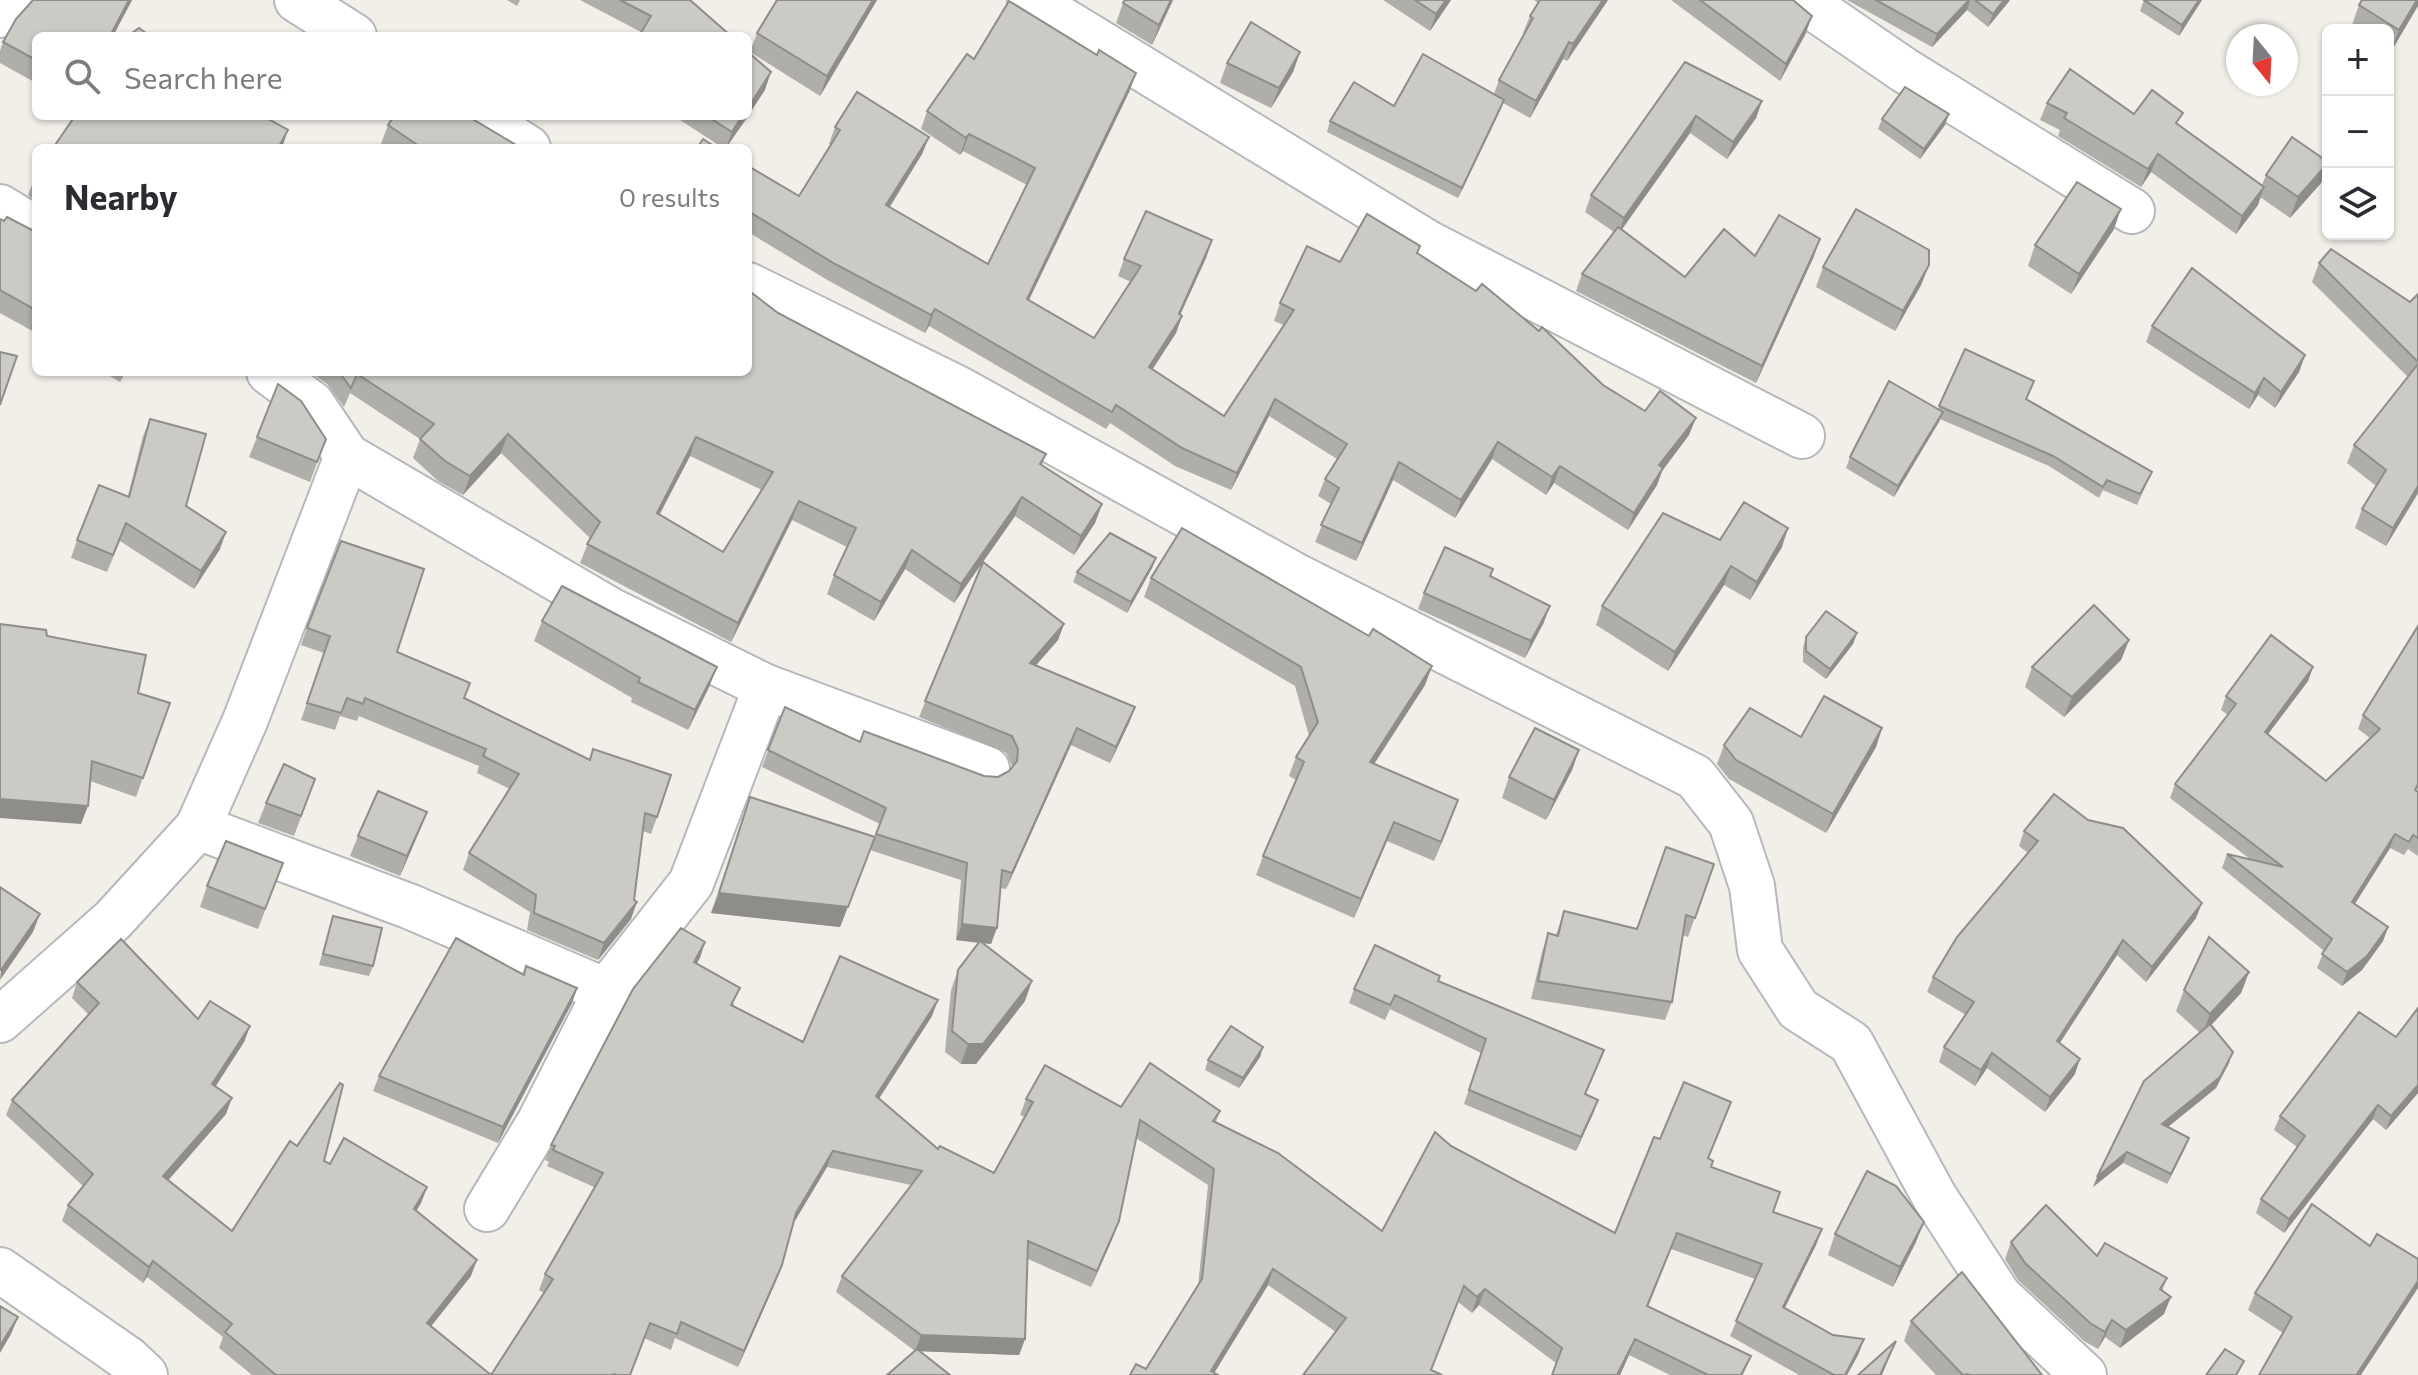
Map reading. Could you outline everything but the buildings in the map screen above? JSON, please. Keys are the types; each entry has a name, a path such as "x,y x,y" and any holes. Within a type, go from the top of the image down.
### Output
{"street":[{"path":"0,15 10,0"},
{"path":"297,0 348,32"},
{"path":"1030,0 1428,243 1802,436"},
{"path":"1802,0 1904,70 2132,211"},
{"path":"484,120 522,144"},
{"path":"0,207 32,227"},
{"path":"752,287 959,389 1298,577 1695,777 1731,823 1752,886 1760,950 1798,1009 1851,1043 1934,1196 1999,1296 2084,1375"},
{"path":"274,376 312,404 347,456 610,610 766,687 987,769"},
{"path":"0,1020 113,920 198,827 245,721 347,456"},
{"path":"487,1209 540,1121 606,991 691,883 766,687"},
{"path":"198,827 411,907 606,991"},
{"path":"0,1270 128,1359 145,1375"}]}
